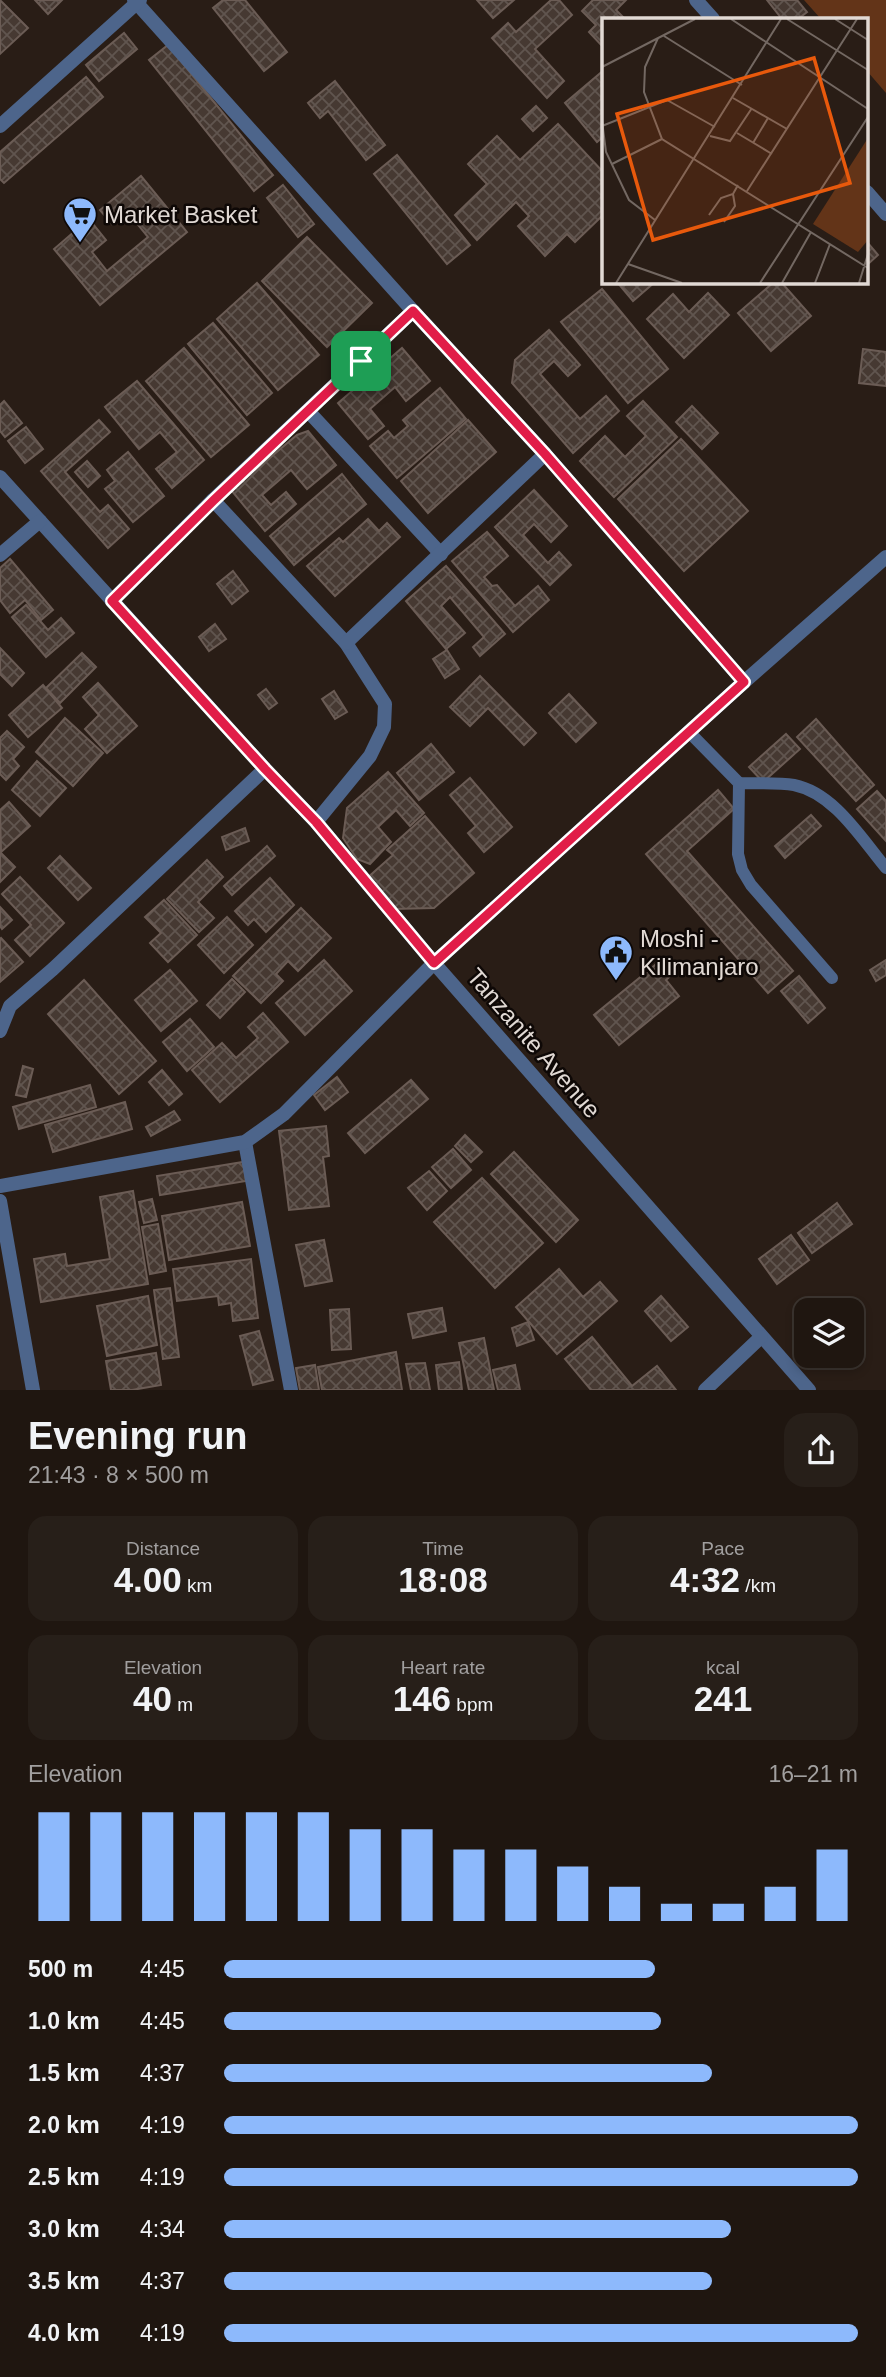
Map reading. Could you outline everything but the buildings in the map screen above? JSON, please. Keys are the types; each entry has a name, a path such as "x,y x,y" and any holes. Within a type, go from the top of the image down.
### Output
{"street":[{"path":"696,0 712,18"},
{"path":"0,125 137,1 413,311 545,454 744,682"},
{"path":"868,193 886,214"},
{"path":"112,601 413,311"},
{"path":"308,411 441,554"},
{"path":"346,643 545,454"},
{"name":"Tanzanite Avenue","path":"0,477 316,822 434,963 810,1390"},
{"path":"214,500 346,643 385,704 384,727 370,756 316,822"},
{"path":"0,555 40,521"},
{"path":"0,1186 245,1142 284,1114 434,963 886,557"},
{"path":"0,1031 10,1006 53,969 265,769"},
{"path":"245,1142 291,1390"},
{"path":"0,1201 33,1390"},
{"path":"705,1390 761,1337"}],"lane":[{"path":"689,732 739,783 794,785 819,794 842,816 886,868"},
{"path":"739,783 738,854 742,870 751,885 832,978"}],"shaded area":[{"path":"804,0 886,0 886,93 868,72 868,18 820,18"}],"place":[{"name":"Market Basket","path":"80,244"},
{"name":"Moshi - Kilimanjaro","path":"616,982"}],"route":[{"path":"413,311 545,454 744,682 434,963 316,822 112,601 361,361 413,311"}]}
